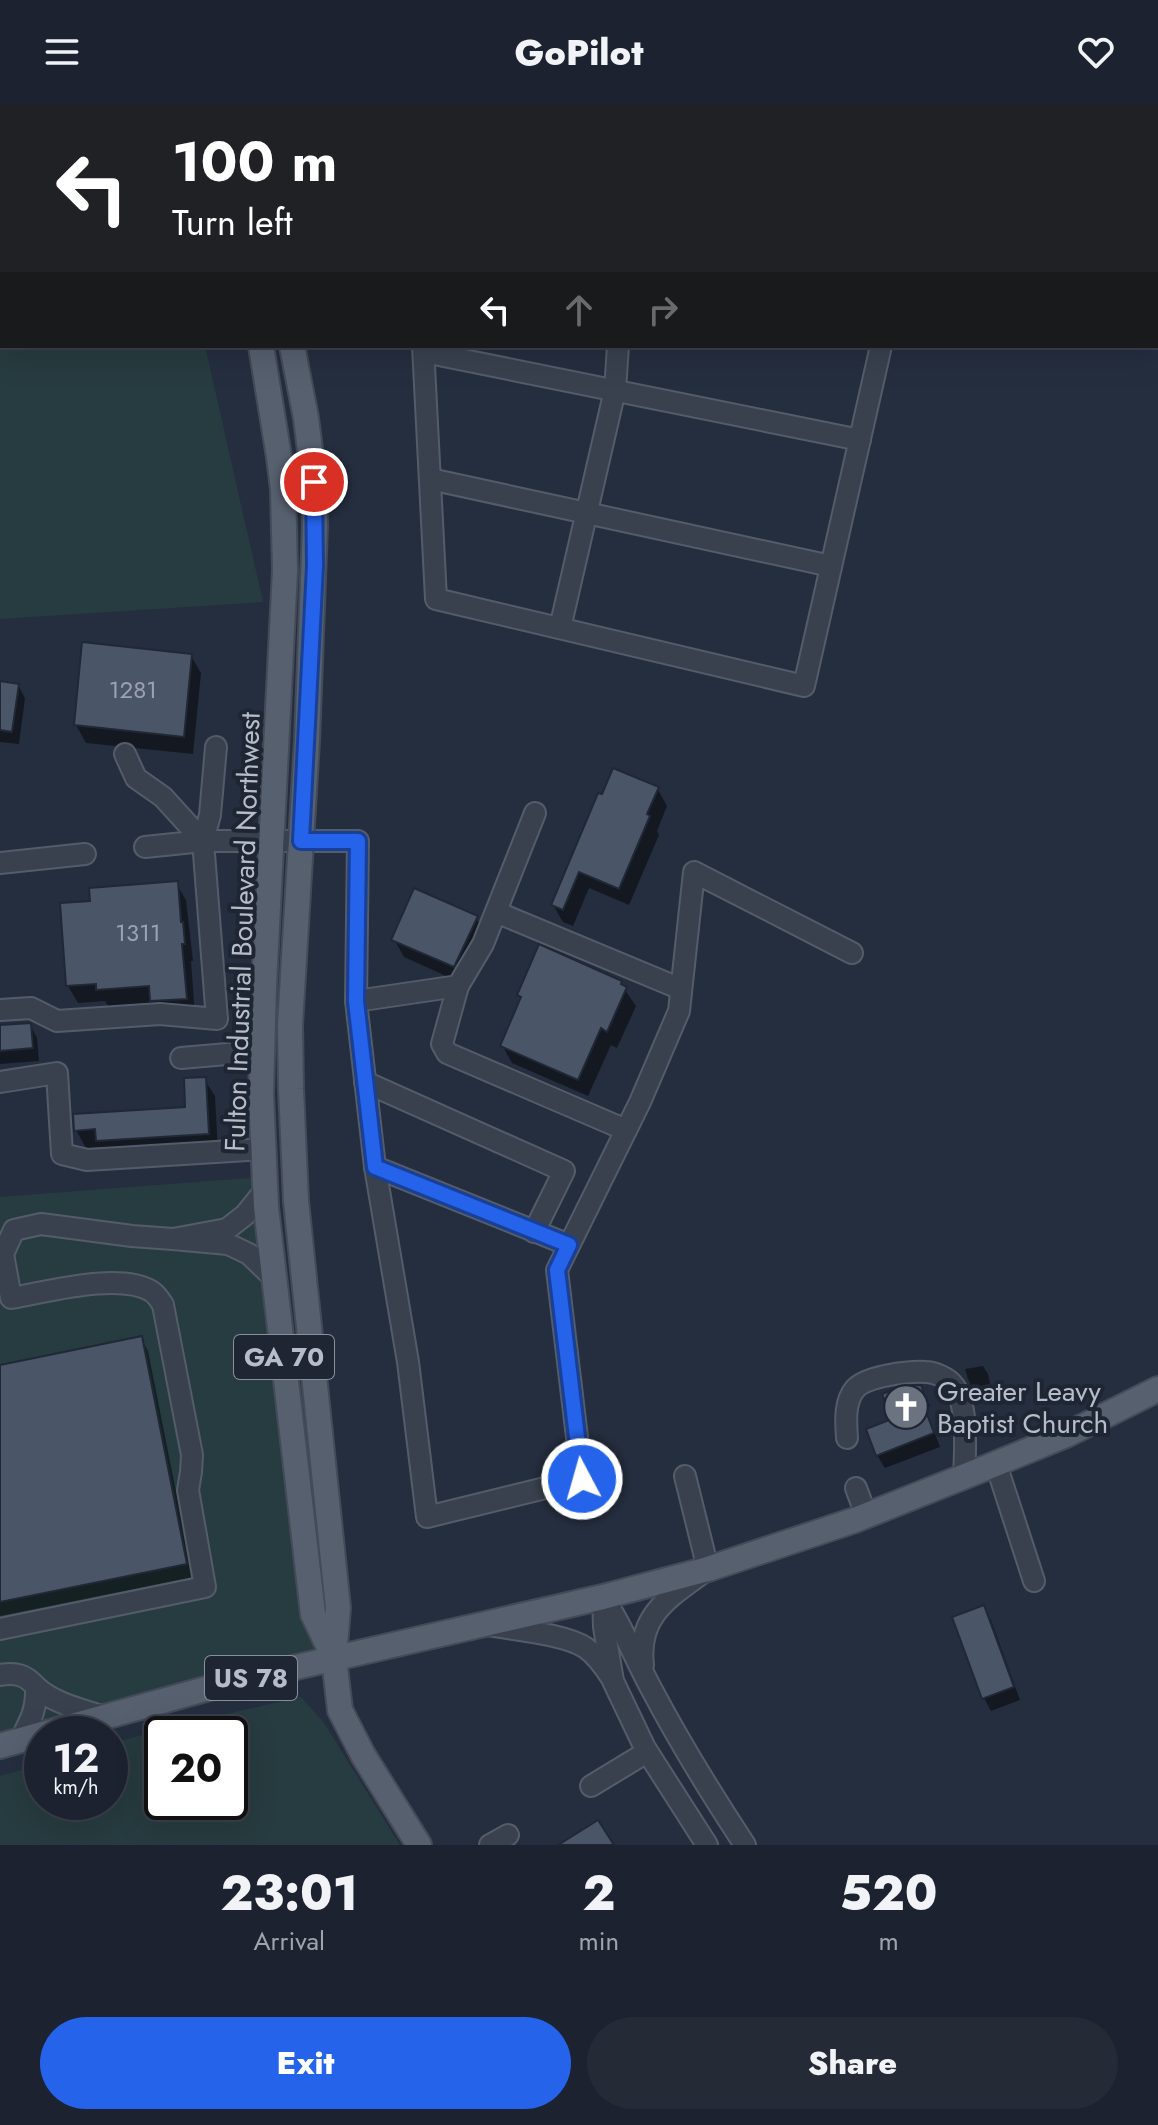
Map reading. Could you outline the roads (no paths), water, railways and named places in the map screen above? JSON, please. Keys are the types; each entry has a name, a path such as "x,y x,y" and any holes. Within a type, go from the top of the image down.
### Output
{"main road":[{"name":"Fulton Industrial Boulevard Northwest","path":"261,348 275,424 285,533 262,1051 266,1189 313,1614 334,1658"},
{"name":"Fulton Industrial Boulevard Northwest","path":"292,348 314,482 315,566 290,1025 292,1105 296,1201 338,1608 334,1658 340,1710 363,1755 419,1845"},
{"name":"US 78","path":"108,1716 231,1682 486,1625 708,1569 787,1544 996,1464 1066,1435 1158,1389"}],"street":[{"path":"560,628 615,390 618,348"},
{"path":"860,440 424,349 436,599 804,686 860,440 881,348"},
{"path":"430,479 831,566"},
{"path":"0,1010 31,1008 57,1021 160,1014 217,1019 203,841 210,815 216,747"},
{"path":"125,754 136,778 163,797 203,841"},
{"path":"535,813 483,944 458,986 442,1044 447,1053 626,1130"},
{"path":"145,847 203,841 358,841 356,1001 375,1167 408,1362 427,1517 582,1479 557,1270 626,1130 679,1011 694,872 852,953"},
{"path":"0,863 46,866 85,854"},
{"path":"496,912 681,989"},
{"path":"356,1001 458,986"},
{"path":"181,1058 262,1051"},
{"path":"0,1082 57,1073 62,1154 87,1160 264,1149"},
{"path":"365,1082 564,1171 534,1232"},
{"path":"375,1167 569,1245"},
{"path":"173,1239 227,1229 245,1215 266,1189"},
{"path":"0,1629 205,1587 188,1490 192,1455 163,1305 154,1292 134,1284 86,1284 6,1300 3,1254 14,1230 41,1224 228,1244 249,1254 275,1279"},
{"path":"847,1438 846,1420 854,1390 864,1382 889,1375 929,1371 963,1392 970,1424 964,1476"},
{"path":"996,1464 1034,1581"},
{"path":"645,1677 643,1642 654,1614 661,1604 708,1569 685,1476"},
{"path":"856,1488 866,1515"},
{"path":"603,1597 621,1625 673,1729 745,1845"},
{"path":"603,1597 604,1627 613,1681"},
{"path":"486,1625 577,1643 595,1655 613,1681 647,1752 707,1845"},
{"path":"0,1675 12,1672 28,1678 46,1696 101,1716"},
{"path":"33,1716 37,1702 36,1687"},
{"path":"591,1786 647,1752"}],"place":[{"name":"Greater Leavy Baptist Church","path":"906,1407"}]}
